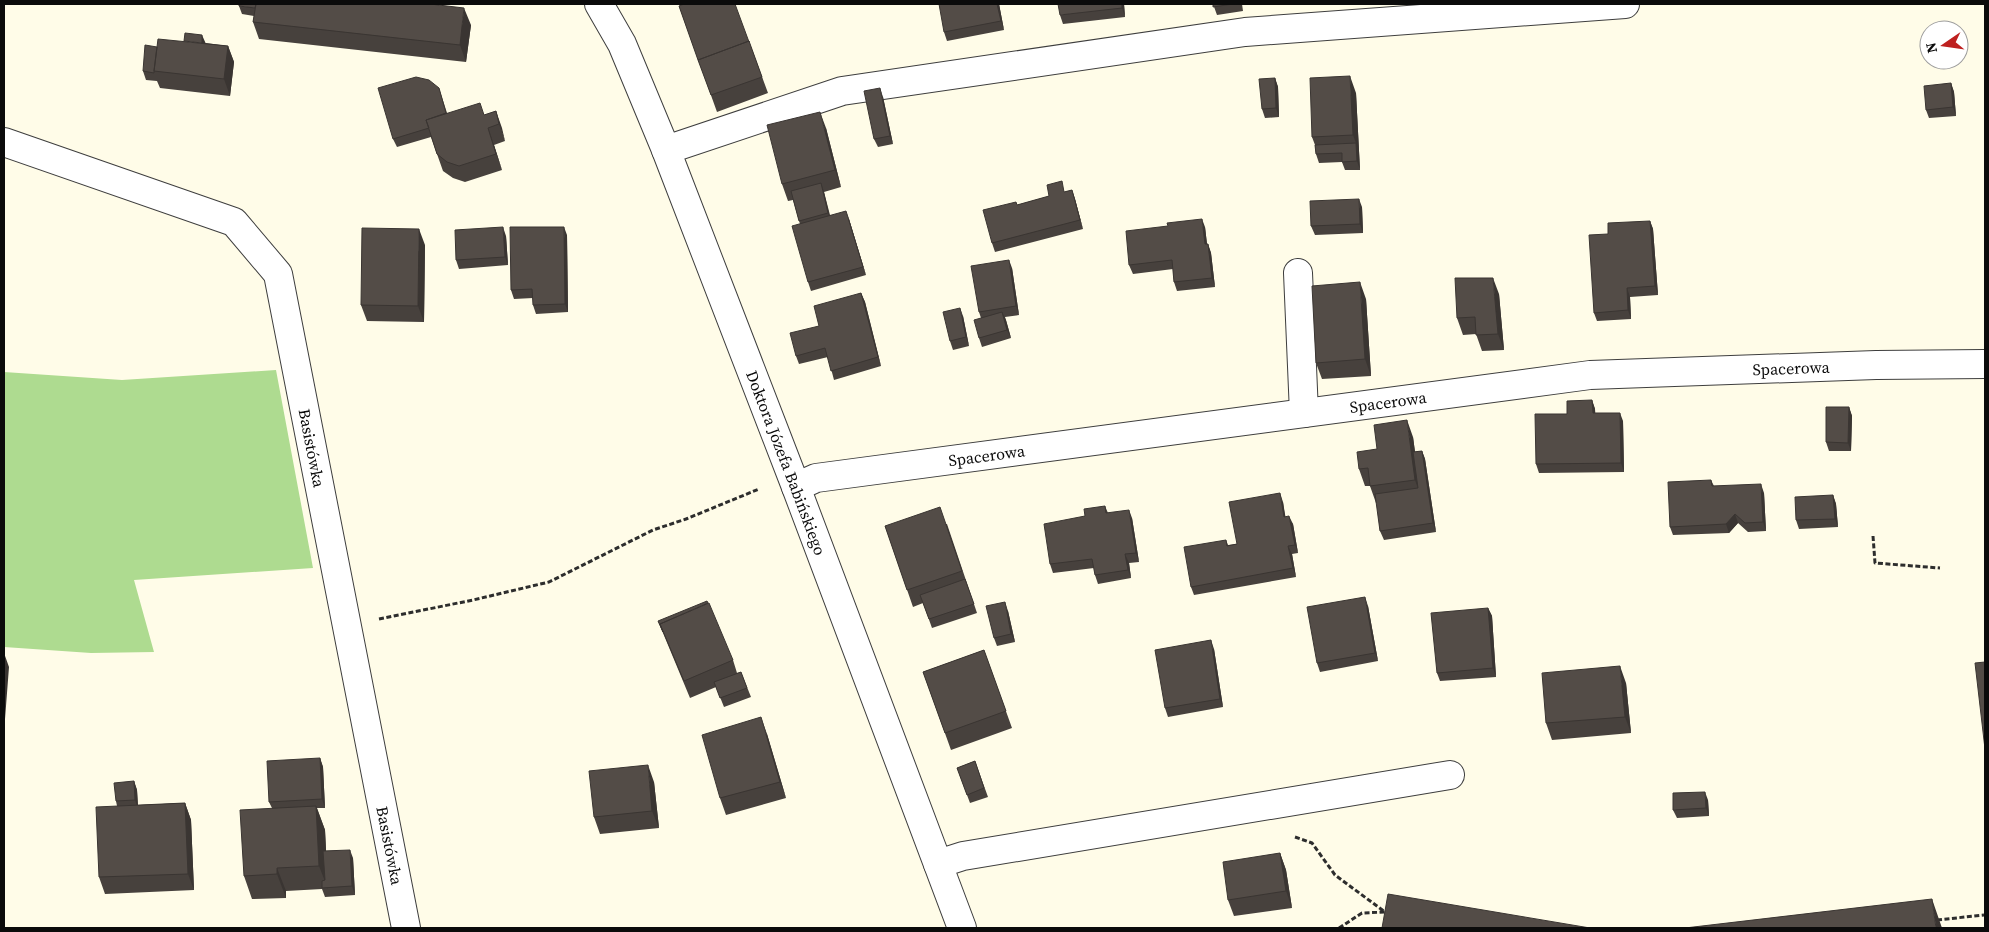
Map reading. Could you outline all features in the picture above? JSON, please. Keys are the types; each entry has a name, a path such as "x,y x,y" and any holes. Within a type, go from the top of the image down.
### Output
{"street":[{"name":"Doktora Józefa Babińskiego","path":"599,4 622,44 666,150 796,487 962,928"},
{"path":"666,150 842,90 1245,32 1625,4"},
{"name":"Basistówka","path":"4,142 234,222 278,274 406,928"},
{"path":"1298,272 1304,413"},
{"name":"Spacerowa","path":"796,487 816,478 1590,375 1876,365 1985,364"},
{"path":"938,864 963,856 1450,775"}],"path":[{"path":"347,626 549,582 653,530 686,519 768,485"},
{"path":"1873,536 1875,564 1940,568"},
{"path":"1294,837 1312,843 1335,875 1385,912"},
{"path":"1339,928 1362,913 1395,913"},
{"path":"1935,920 1984,914"}],"green space":[{"path":"276,370 313,568 134,580 154,652 91,653 4,647 4,372 122,380"}],"building":[{"path":"239,4 256,4 255,8 239,6"},
{"path":"256,4 430,4 464,8 460,45 253,22"},
{"path":"684,4 735,4 749,41 698,60 679,6"},
{"path":"939,4 997,4 1001,21 944,32"},
{"path":"1058,4 1122,4 1122,8 1060,15"},
{"path":"1213,4 1233,4 1213,7"},
{"path":"185,33 202,35 202,43 184,41"},
{"path":"158,39 228,46 224,79 154,71"},
{"path":"749,41 762,77 711,95 698,60"},
{"path":"145,45 157,47 154,73 143,71"},
{"path":"1350,76 1353,135 1312,137 1310,78"},
{"path":"416,77 429,80 439,88 446,113 426,120 429,128 393,139 378,88"},
{"path":"1275,78 1276,108 1262,109 1259,79"},
{"path":"1951,83 1953,107 1926,110 1924,86"},
{"path":"880,88 890,136 874,139 864,91"},
{"path":"480,103 484,115 496,111 499,124 488,128 496,154 459,166 447,162 437,154 426,120"},
{"path":"820,112 835,170 782,184 767,125"},
{"path":"1356,143 1357,161 1342,162 1342,153 1316,154 1315,145"},
{"path":"1062,181 1064,192 1072,190 1080,220 992,243 983,210 1016,202 1017,205 1049,196 1047,185"},
{"path":"821,183 828,213 799,221 791,191"},
{"path":"1359,199 1360,224 1311,226 1310,201"},
{"path":"846,211 863,267 808,282 792,226"},
{"path":"1202,219 1205,244 1208,244 1212,278 1174,282 1172,260 1129,265 1126,231 1168,226 1167,223"},
{"path":"1650,221 1655,286 1627,288 1628,310 1594,313 1589,235 1608,234 1608,223"},
{"path":"503,227 505,257 456,260 455,230"},
{"path":"510,227 564,227 565,304 533,305 532,289 511,290"},
{"path":"362,228 419,229 418,306 361,305"},
{"path":"1009,260 1016,306 979,312 971,266"},
{"path":"1455,278 1493,278 1498,334 1476,335 1475,317 1457,318"},
{"path":"1360,282 1365,359 1316,363 1312,286"},
{"path":"861,293 878,357 831,371 825,348 796,356 790,333 819,326 814,306"},
{"path":"960,308 966,337 950,341 943,312"},
{"path":"1002,312 1007,330 979,338 974,320"},
{"path":"1592,400 1593,413 1620,413 1621,463 1536,464 1535,414 1567,414 1567,401"},
{"path":"1826,407 1849,407 1848,443 1826,442"},
{"path":"1407,420 1415,480 1370,486 1368,468 1359,469 1357,452 1377,449 1374,425"},
{"path":"1422,451 1433,523 1380,531 1375,494 1418,488 1413,452"},
{"path":"1711,480 1712,486 1761,484 1763,522 1745,523 1735,514 1726,524 1670,527 1668,482"},
{"path":"1280,493 1284,517 1289,516 1295,545 1288,546 1293,568 1191,587 1184,547 1226,540 1227,546 1237,544 1229,502"},
{"path":"1833,495 1835,519 1796,520 1795,497"},
{"path":"1105,506 1106,513 1129,510 1136,553 1125,554 1128,570 1095,575 1092,559 1050,564 1044,524 1085,516 1084,509"},
{"path":"940,507 962,571 907,590 885,526"},
{"path":"965,579 974,604 929,619 920,595"},
{"path":"1365,597 1375,653 1317,663 1307,607"},
{"path":"707,601 708,603 660,624 663,632 658,621"},
{"path":"1005,602 1011,634 994,638 986,606"},
{"path":"709,603 733,660 684,681 660,624"},
{"path":"1488,608 1493,668 1437,673 1431,613"},
{"path":"1211,640 1220,699 1165,708 1155,650"},
{"path":"984,650 1006,711 945,733 923,672"},
{"path":"1985,662 1985,749 1975,663"},
{"path":"1620,666 1625,717 1546,723 1542,673"},
{"path":"741,672 747,688 720,698 714,682"},
{"path":"761,717 780,782 720,798 702,735"},
{"path":"320,758 322,799 269,802 267,761"},
{"path":"975,761 984,788 967,795 957,768"},
{"path":"648,765 652,811 594,817 589,771"},
{"path":"134,781 135,800 116,801 114,783"},
{"path":"1705,792 1706,808 1673,810 1673,793"},
{"path":"185,803 188,874 99,877 96,807"},
{"path":"316,806 319,866 277,868 277,874 244,876 240,810"},
{"path":"350,850 352,886 322,888 322,881 325,880 323,851"},
{"path":"1280,853 1286,891 1228,900 1223,862"},
{"path":"1388,894 1590,928 1382,928"},
{"path":"1932,899 1936,928 1685,928"}]}
